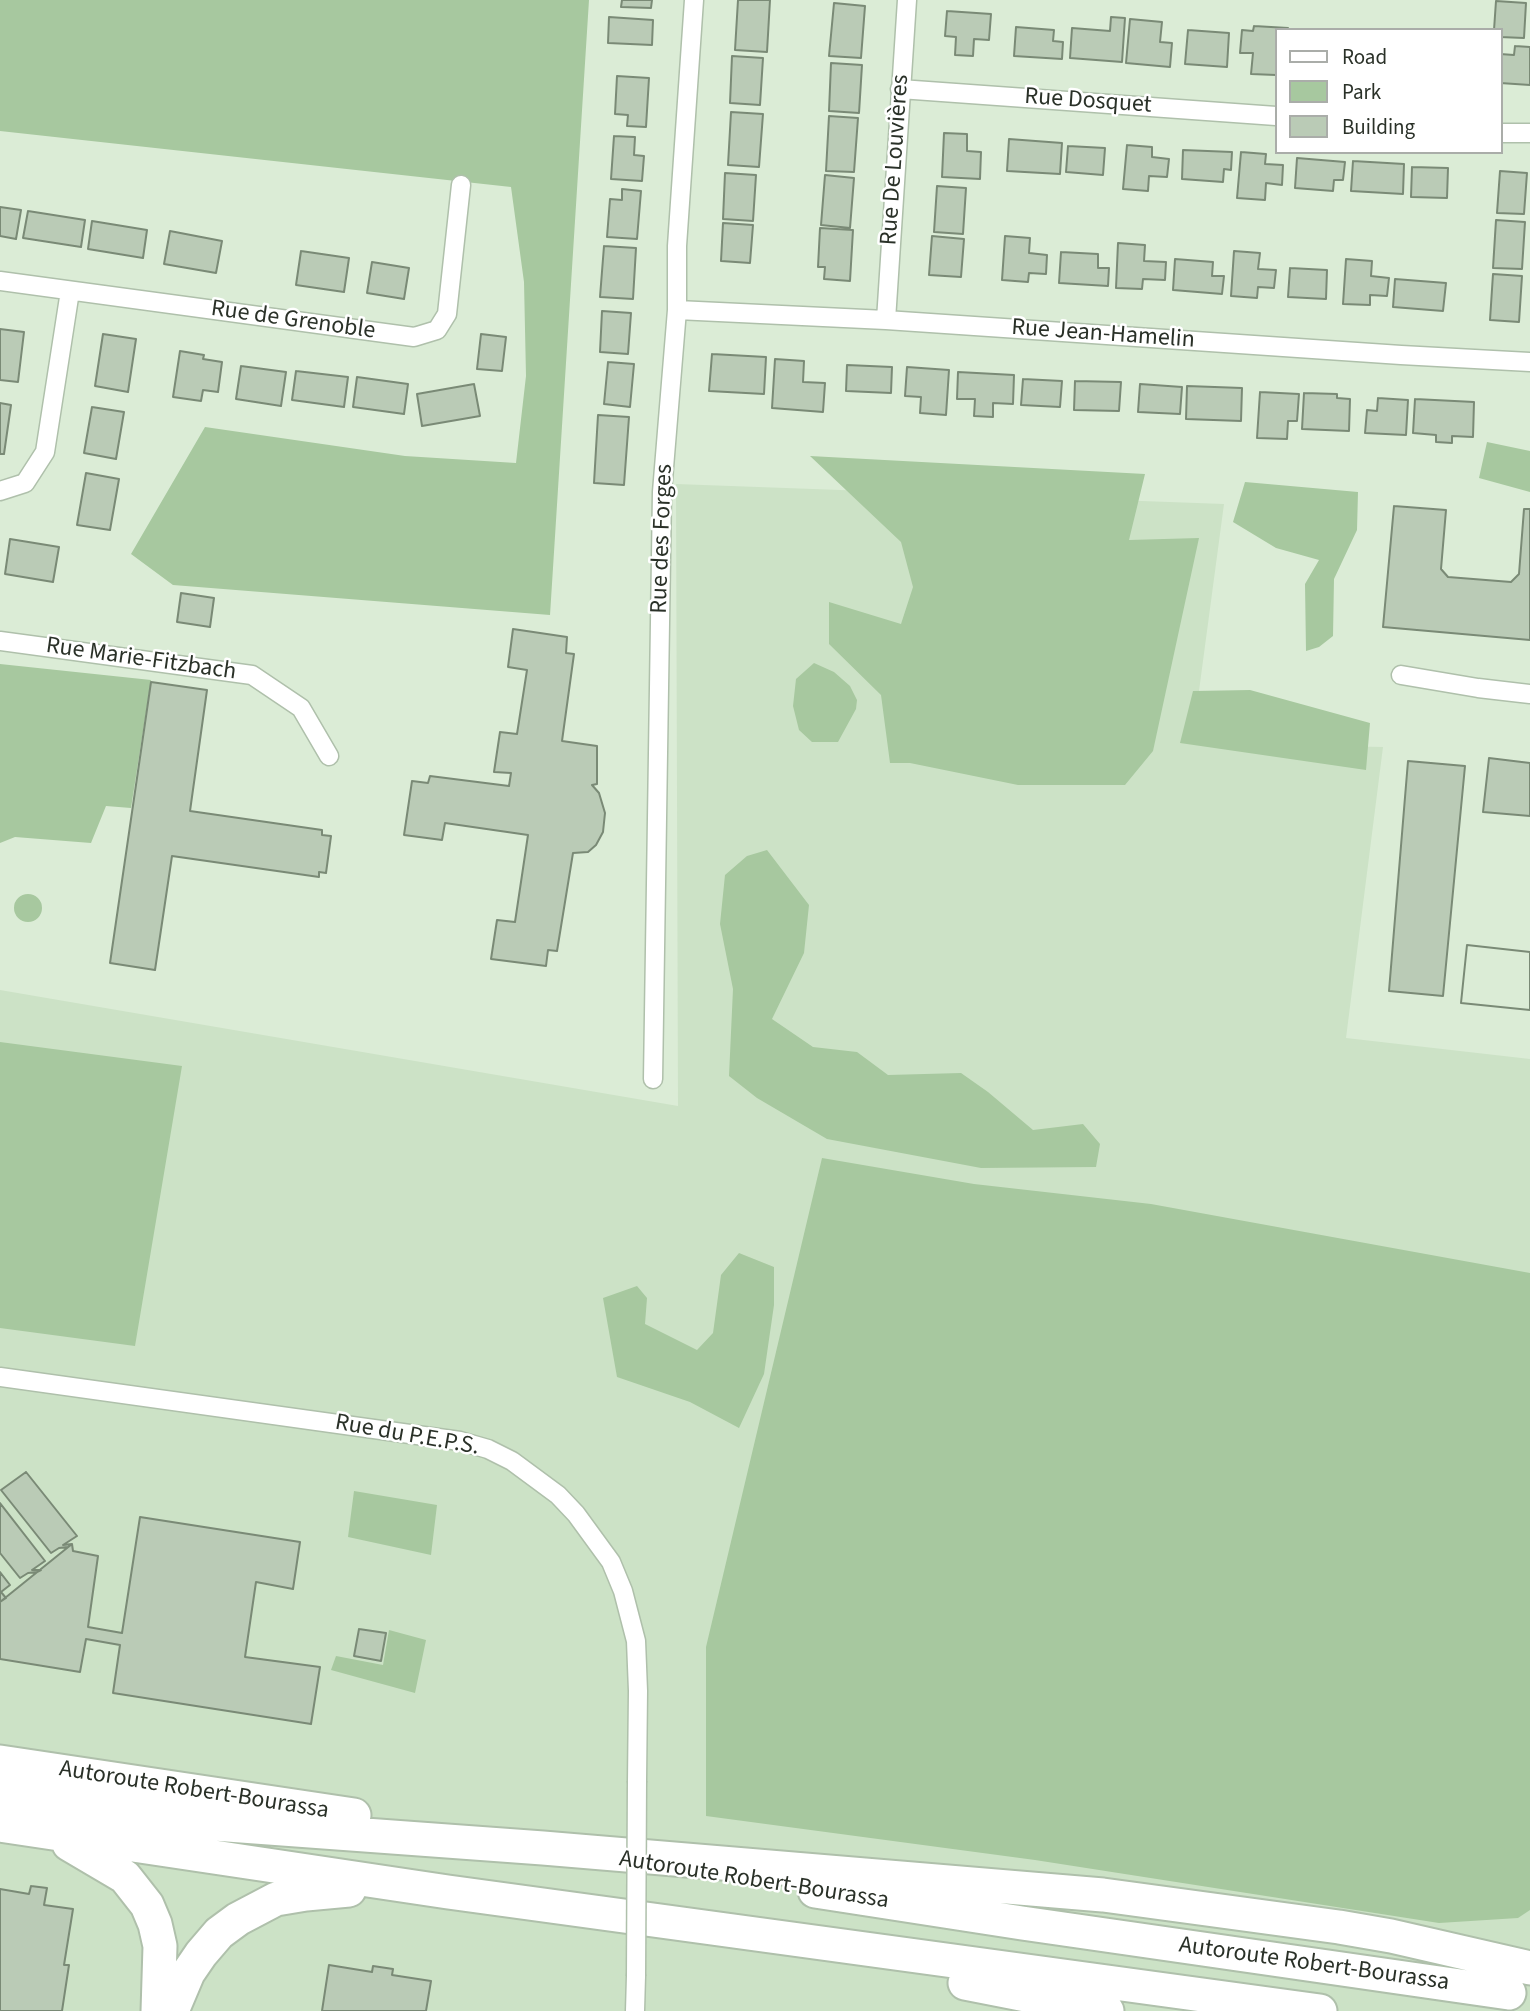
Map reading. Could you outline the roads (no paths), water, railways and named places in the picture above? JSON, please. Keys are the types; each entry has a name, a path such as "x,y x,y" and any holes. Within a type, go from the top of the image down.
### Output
{"highway":[{"name":"Autoroute Robert-Bourassa","path":"0,1762 318,1809 543,1848 1022,1923 1509,1993"},
{"path":"0,1794 187,1822 543,1848 1103,1895 1339,1927 1391,1936 1530,1968"},
{"name":"Autoroute Robert-Bourassa","path":"0,1825 449,1892 1320,2011"},
{"path":"41,1832 111,1867 125,1877 143,1898 155,1924 160,1946 158,2011"},
{"path":"172,2011 188,1973 213,1940 238,1919 276,1899 359,1890 449,1892"},
{"path":"709,1927 913,1973 1107,2011"}],"street":[{"name":"Rue des Forges","path":"653,1079 662,492 677,310 677,247 694,0"},
{"name":"Rue De Louvières","path":"886,320 907,0"},
{"name":"Rue Dosquet","path":"901,89 1274,116"},
{"path":"1502,133 1530,133"},
{"name":"Rue de Grenoble","path":"0,281 414,337 437,330 447,314 461,185"},
{"path":"0,491 25,484 45,452 70,291"},
{"name":"Rue Jean-Hamelin","path":"677,310 886,320 1530,362"},
{"name":"Rue Marie-Fitzbach","path":"0,641 252,675 300,708 329,756"},
{"path":"1401,675 1530,694"},
{"name":"Rue du P.E.P.S.","path":"0,1377 460,1441 488,1449 512,1461 558,1495 576,1514 611,1562 624,1591 636,1640 638,1692 635,2011"}]}
